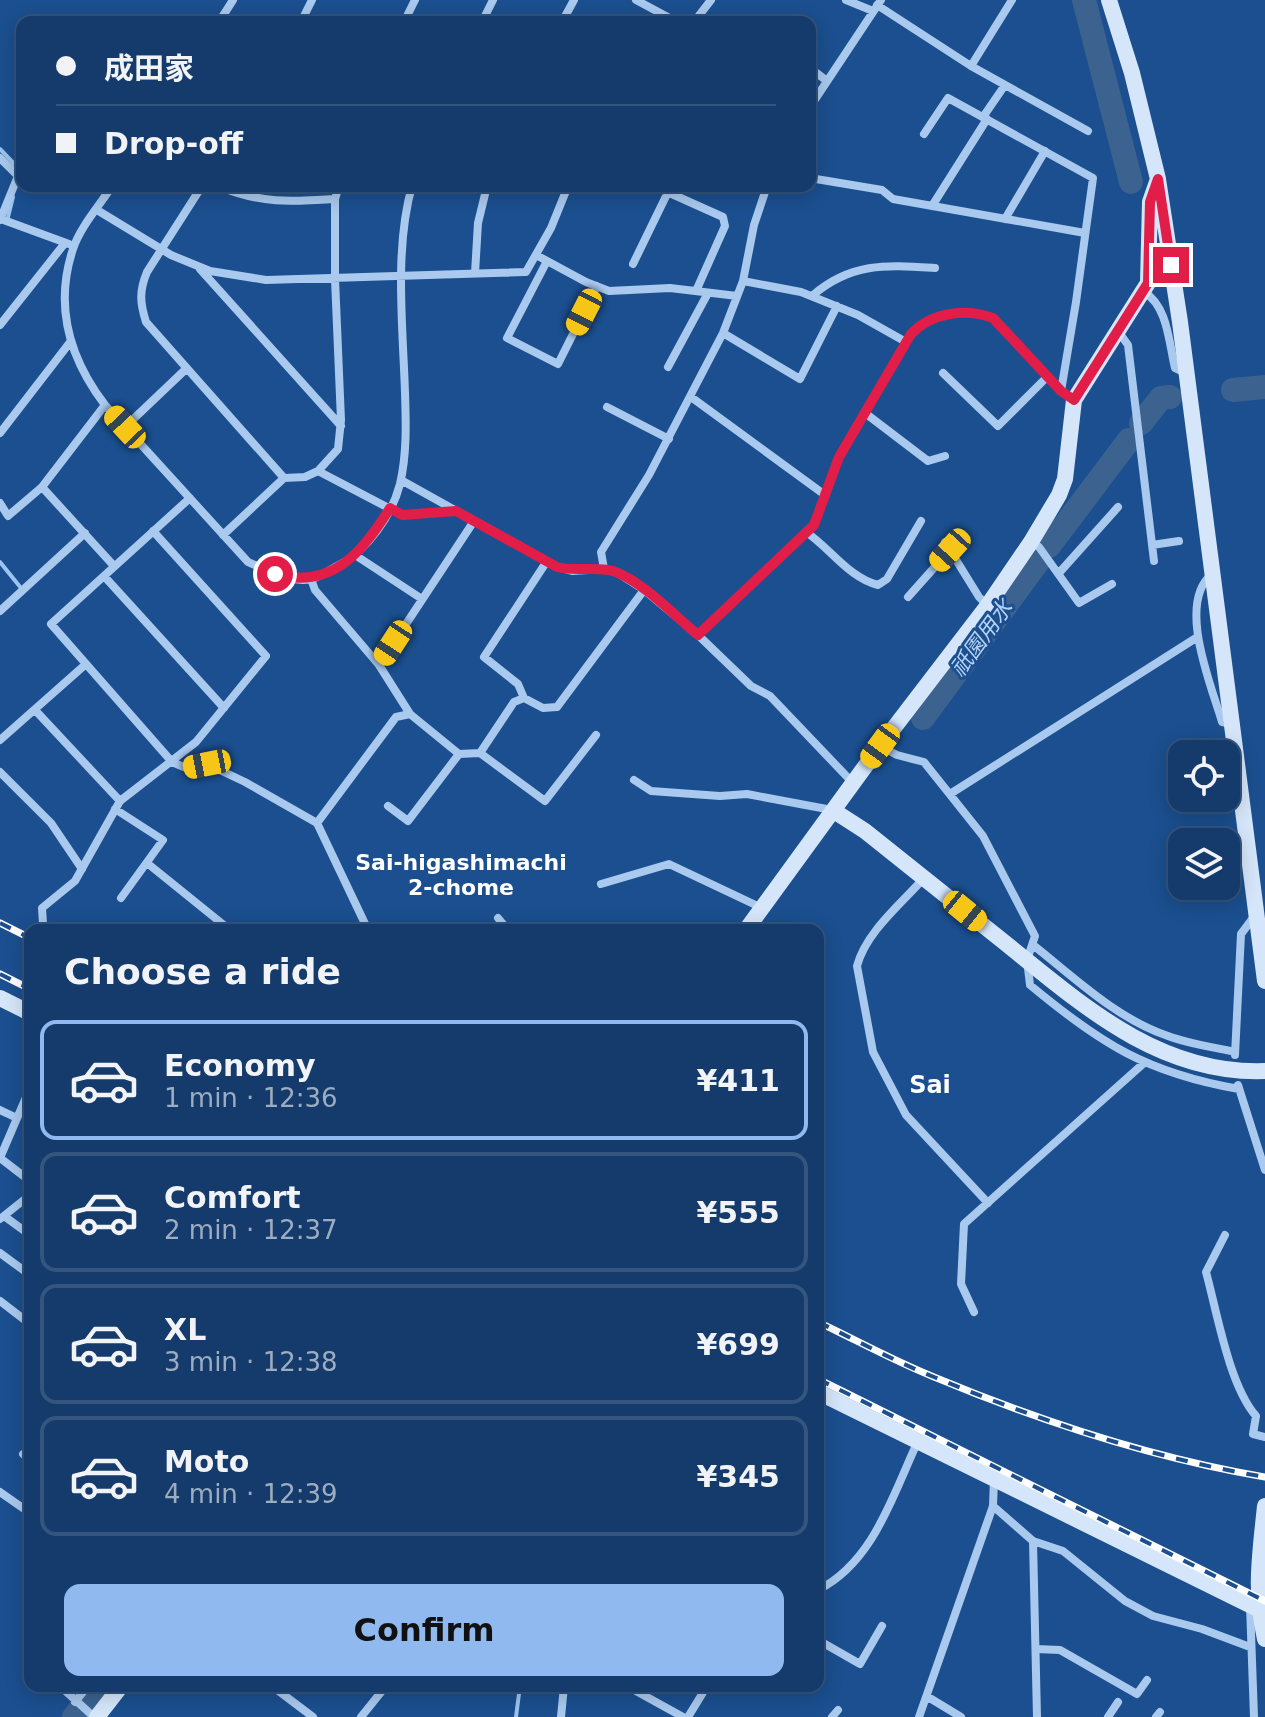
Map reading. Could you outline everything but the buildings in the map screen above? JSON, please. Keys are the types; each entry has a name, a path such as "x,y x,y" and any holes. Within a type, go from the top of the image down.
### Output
{"street":[{"path":"636,0 666,16"},
{"path":"699,16 711,0"},
{"path":"846,0 877,6 971,66 1088,131"},
{"path":"971,66 1012,0"},
{"path":"1109,0 1132,73 1158,179 1187,374 1265,981"},
{"path":"816,98 877,6"},
{"path":"816,73 827,81"},
{"path":"932,206 1005,85"},
{"path":"751,924 880,746 988,605 1031,542 1065,479 1067,395 1093,178 948,98 924,134"},
{"path":"1005,219 1045,151"},
{"path":"816,179 882,190 893,199 1085,233"},
{"path":"1067,395 1118,331 1144,292 1150,275 1150,202 1158,179"},
{"path":"16,183 1,219 69,244"},
{"path":"0,325 97,210 108,192"},
{"path":"198,192 147,272 141,286 140,303 146,322 284,478"},
{"path":"234,192 281,203 335,199"},
{"path":"223,535 284,478 305,477 318,471 338,449 341,426 335,279 337,192"},
{"path":"69,244 65,301 75,356 88,382 105,405 248,562 284,576 311,579 365,547 390,508 401,480 406,438 402,276 410,192"},
{"path":"475,273 478,223 486,192"},
{"path":"97,210 162,250 210,271 266,280 526,272 551,228 566,192"},
{"path":"633,264 668,192 723,217 725,226 696,291"},
{"path":"604,569 601,552 669,439 723,333 743,281 754,225 765,192"},
{"path":"536,255 609,291 670,288 737,296"},
{"path":"547,261 507,338 545,358 558,364 597,286"},
{"path":"812,296 841,275 861,269 894,265 935,268"},
{"path":"198,266 341,426"},
{"path":"743,281 812,296 906,342"},
{"path":"1144,292 1153,297 1160,308 1175,368 1187,374"},
{"path":"668,367 708,293"},
{"path":"723,333 800,379 837,306"},
{"path":"698,635 814,525 839,457 906,342 920,325 933,318 953,314 982,314 993,318 1067,395"},
{"path":"1118,331 1128,345 1154,561"},
{"path":"0,433 71,341"},
{"path":"125,427 187,368"},
{"path":"943,373 998,426 1047,377"},
{"path":"691,397 825,495"},
{"path":"0,503 8,516 42,487 105,405"},
{"path":"607,407 669,439"},
{"path":"865,413 928,461 945,456"},
{"path":"318,471 402,515 456,511"},
{"path":"401,480 547,561 572,571 604,569 616,572 644,590 698,635 751,686 770,696 853,783"},
{"path":"42,487 114,566"},
{"path":"190,498 51,624 172,762 186,768 207,764 317,823 365,924"},
{"path":"1059,573 1118,507"},
{"path":"379,665 474,521"},
{"path":"806,532 825,545 836,559 878,585 887,579 921,521"},
{"path":"43,924 42,908 75,881 118,805 196,742 266,656 153,531"},
{"path":"0,611 85,533"},
{"path":"1152,545 1179,541"},
{"path":"1031,542 1039,547 1079,603 1112,584"},
{"path":"908,597 947,546 979,597 988,605"},
{"path":"355,555 422,599"},
{"path":"547,561 484,657 518,684 524,698 543,708 557,707 644,590"},
{"path":"1212,574 1206,579 1200,595 1196,638 1222,722 1233,725"},
{"path":"104,576 224,708"},
{"path":"311,579 315,590 379,665 410,714 459,754 480,753 545,801 596,735"},
{"path":"950,794 1196,638"},
{"path":"0,740 86,664"},
{"path":"480,753 514,702 524,698"},
{"path":"35,710 118,805 163,840 121,898"},
{"path":"317,823 396,717 410,714"},
{"path":"880,746 897,755 924,762 983,836 1035,936 1030,953 1030,985 1089,1031 1144,1063 1177,1075 1239,1087 1265,1170"},
{"path":"388,806 408,821 459,754"},
{"path":"0,772 51,823 82,869"},
{"path":"634,780 651,791 720,796 747,794 834,811 1030,953 1120,1012 1166,1036 1235,1054 1241,934 1256,913"},
{"path":"147,863 223,924"},
{"path":"601,884 669,864 762,909"},
{"path":"924,878 860,954 857,966 873,1052 906,1115 988,1203"},
{"path":"498,918 503,924"},
{"path":"1030,953 1084,1006 1134,1039 1206,1065 1265,1071"},
{"path":"0,998 24,1010"},
{"path":"974,1312 961,1284 964,1224 1144,1063"},
{"path":"24,1102 0,1158 24,1176"},
{"path":"0,1110 17,1118"},
{"path":"24,1200 2,1217 24,1231"},
{"path":"1225,1235 1206,1272 1234,1375 1256,1416 1253,1434 1265,1437"},
{"path":"0,1253 24,1271"},
{"path":"0,1301 24,1319"},
{"path":"824,1395 1254,1606"},
{"path":"824,1586 852,1567 872,1539 918,1441"},
{"path":"919,1717 993,1506 994,1478"},
{"path":"0,1492 24,1509"},
{"path":"993,1506 1033,1541 1063,1551 1125,1601 1153,1616 1257,1643"},
{"path":"1254,1717 1257,1643 1254,1606 1265,1506"},
{"path":"1033,1541 1037,1717"},
{"path":"824,1643 860,1664 882,1626"},
{"path":"1036,1649 1060,1650 1137,1694 1147,1680"},
{"path":"67,1692 93,1715 115,1692"},
{"path":"76,1702 84,1692"},
{"path":"280,1692 313,1717"},
{"path":"361,1717 381,1692"},
{"path":"561,1717 563,1692"},
{"path":"638,1692 686,1717 703,1692"},
{"path":"928,1697 961,1717"},
{"path":"1108,1717 1118,1702"}],"waterway":[{"path":"1084,0 1131,182"},
{"path":"0,149 16,166"},
{"path":"8,217 13,197"},
{"name":"祇園用水","path":"1233,390 1265,387"},
{"name":"祇園用水","path":"1141,423 1161,398 1170,397"},
{"name":"祇園用水","path":"1049,546 1129,440"},
{"name":"祇園用水","path":"923,718 1040,559"},
{"path":"0,562 21,588"},
{"name":"祇園用水","path":"74,1717 93,1692"},
{"path":"516,1717 519,1692"}],"railway":[{"path":"0,923 24,935"},
{"path":"0,974 24,986"},
{"path":"824,1325 919,1371 1056,1423 1181,1460 1265,1477"},
{"path":"824,1382 1265,1601"}],"district":[{"name":"Sai-higashimachi 2-chome","path":"461,874"},
{"name":"Sai","path":"930,1085"}],"route":[{"path":"275,574 293,579 311,579 347,561 365,547 390,508 402,515 456,511 557,567 572,571 604,569 616,572 644,590 698,635 814,525 839,457 911,334 920,325 933,318 953,314 982,314 993,318 1061,391 1074,400 1148,283 1150,202 1158,179 1171,265"}]}
